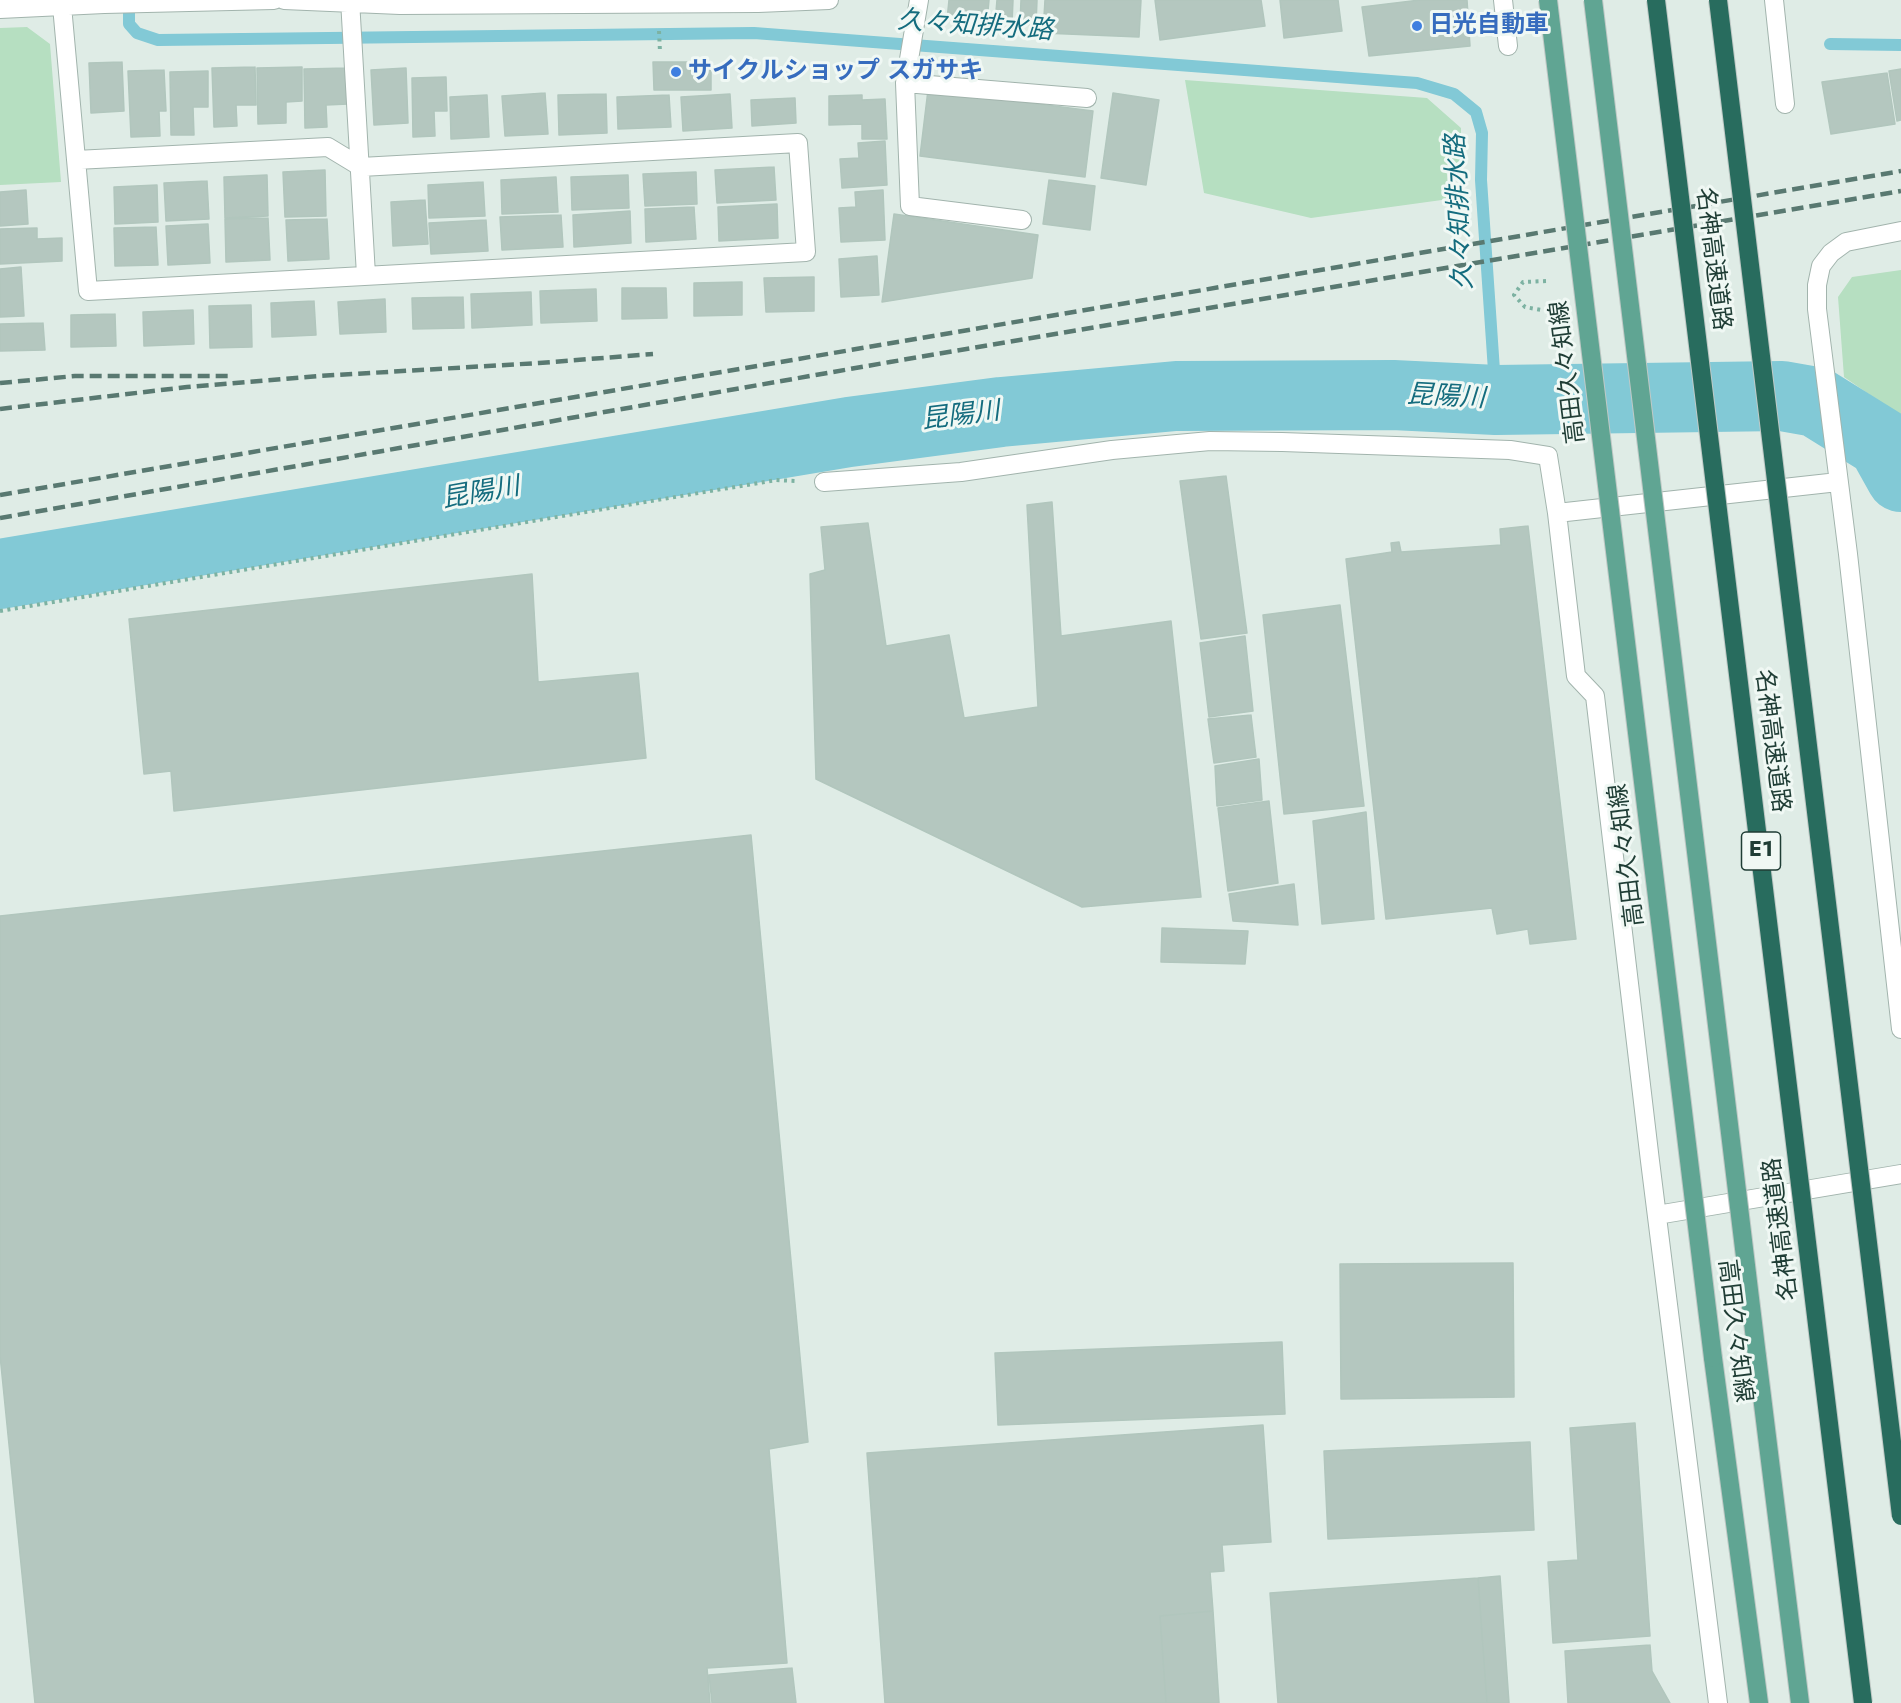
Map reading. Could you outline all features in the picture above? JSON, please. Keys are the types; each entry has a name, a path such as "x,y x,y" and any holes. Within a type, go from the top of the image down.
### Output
{"highway":[{"name":"名神高速道路","path":"1656,0 1863,1703"},
{"name":"名神高速道路","path":"1718,0 1901,1516"}],"main road":[{"name":"高田久々知線","path":"1548,0 1713,1358 1759,1703"},
{"name":"高田久々知線","path":"1593,0 1800,1703"}],"street":[{"path":"0,9 104,3 274,0"},
{"path":"284,0 350,8 400,5 758,3 829,0"},
{"path":"919,0 906,77 910,206 1022,220"},
{"path":"1503,0 1508,46"},
{"path":"1773,0 1785,104"},
{"path":"62,6 76,160 88,291 806,252 798,143 361,167 328,147 76,160"},
{"path":"350,8 366,275"},
{"path":"906,77 1087,98"},
{"path":"1901,231 1846,242 1831,253 1821,266 1816,309 1901,1029"},
{"path":"824,482 961,472 1112,450 1210,441 1510,450 1548,456 1576,676 1595,696 1718,1703"},
{"path":"1557,513 1838,482"},
{"path":"1657,1215 1901,1174"}],"path":[{"path":"1546,281 1523,282 1514,296 1525,307 1569,315"},
{"path":"0,611 777,480 824,482"}],"green space":[{"path":"27,27 50,44 61,182 0,185 0,28"},
{"path":"1185,80 1427,98 1461,128 1461,162 1449,199 1311,218 1204,193"},
{"path":"1901,270 1901,422 1879,401 1844,377 1838,297 1852,277"}],"building":[{"path":"949,0 989,0 987,22 947,20"},
{"path":"997,0 1013,0 1012,24 995,23"},
{"path":"1021,0 1037,0 1036,25 1020,24"},
{"path":"1045,0 1141,0 1139,37 1043,33"},
{"path":"1155,0 1261,0 1265,26 1160,40"},
{"path":"1280,0 1338,0 1342,31 1284,38"},
{"name":"日光自動車","path":"1420,0 1467,0 1470,46 1369,56 1362,7"},
{"path":"122,62 124,111 91,113 89,63"},
{"path":"653,62 711,62 711,90 654,90"},
{"path":"255,67 256,105 236,105 237,126 214,127 212,68"},
{"path":"302,67 302,101 286,102 286,123 258,124 257,68"},
{"path":"347,68 348,104 326,105 327,127 305,128 304,69"},
{"path":"406,68 408,123 374,125 371,70"},
{"path":"1901,69 1901,120 1897,121 1889,71"},
{"path":"164,70 166,111 159,111 160,136 131,137 128,71"},
{"path":"208,71 208,107 193,107 194,135 171,135 170,72"},
{"path":"1887,73 1895,124 1831,134 1822,82"},
{"path":"446,77 447,111 434,111 435,136 413,137 412,78"},
{"path":"928,90 1093,111 1085,177 920,156"},
{"path":"545,93 548,134 505,136 502,96"},
{"path":"1113,93 1159,100 1146,185 1101,178"},
{"path":"606,94 607,133 559,135 558,95"},
{"path":"730,94 732,128 683,131 681,97"},
{"path":"487,95 489,137 451,139 450,97"},
{"path":"669,95 671,127 618,129 617,97"},
{"path":"862,95 862,100 885,99 887,139 862,139 862,124 829,125 829,96"},
{"path":"795,98 796,123 752,126 751,100"},
{"path":"885,141 887,185 842,188 840,159 859,158 858,143"},
{"path":"774,167 776,200 717,203 715,170"},
{"path":"325,170 326,216 285,217 283,172"},
{"path":"696,172 697,204 645,206 643,174"},
{"path":"267,175 268,216 225,218 224,177"},
{"path":"628,175 629,208 572,210 571,177"},
{"path":"556,177 558,212 502,214 501,180"},
{"path":"1049,180 1095,186 1090,230 1043,224"},
{"path":"207,181 209,219 166,221 164,183"},
{"path":"483,182 485,216 429,218 428,185"},
{"path":"157,185 158,222 115,224 114,187"},
{"path":"26,190 28,224 0,226 0,192"},
{"path":"883,190 885,240 841,242 839,208 856,207 855,192"},
{"path":"425,200 428,244 393,246 391,202"},
{"path":"777,204 778,238 719,241 718,207"},
{"path":"694,207 696,239 646,242 645,209"},
{"path":"630,211 631,243 574,247 573,215"},
{"path":"894,214 1038,235 1032,278 882,302"},
{"path":"561,215 563,247 502,250 500,217"},
{"path":"268,218 270,260 226,262 225,219"},
{"path":"327,219 329,259 288,261 286,220"},
{"path":"486,220 488,251 431,254 429,223"},
{"path":"208,224 210,263 168,265 166,226"},
{"path":"156,227 158,265 115,266 114,228"},
{"path":"37,228 37,239 62,238 62,261 0,264 0,229"},
{"path":"877,256 879,295 841,297 839,259"},
{"path":"21,267 24,316 0,317 0,269"},
{"path":"814,277 814,311 766,312 764,278"},
{"path":"742,282 742,315 694,316 694,283"},
{"path":"622,288 666,288 667,318 622,319"},
{"path":"596,289 597,321 541,323 540,291"},
{"path":"531,292 532,325 472,328 471,294"},
{"path":"463,297 464,328 413,329 412,298"},
{"path":"385,299 386,332 340,334 338,302"},
{"path":"314,301 316,335 272,337 271,303"},
{"path":"251,305 252,347 210,348 209,306"},
{"path":"193,310 194,344 144,346 143,312"},
{"path":"115,314 116,346 71,347 71,315"},
{"path":"43,323 45,350 0,351 0,324"},
{"path":"1226,476 1247,633 1201,639 1180,481"},
{"path":"1052,502 1061,636 1171,621 1201,897 1082,907 816,779 810,574 825,570 821,527 868,523 886,646 949,635 964,718 1038,707 1027,505"},
{"path":"1528,526 1576,939 1530,944 1528,929 1497,934 1492,908 1386,919 1346,559 1392,552 1391,543 1399,542 1401,552 1501,545 1500,529"},
{"path":"532,574 538,682 638,673 646,758 174,811 171,771 144,774 129,619"},
{"path":"1340,605 1364,806 1284,814 1263,615"},
{"path":"1245,636 1253,711 1209,717 1200,643"},
{"path":"1251,715 1256,757 1214,763 1208,719"},
{"path":"1259,759 1262,800 1217,806 1215,766"},
{"path":"1269,801 1278,883 1228,891 1218,808"},
{"path":"1366,812 1374,919 1322,924 1313,821"},
{"path":"751,835 808,1442 769,1449 787,1663 707,1668 710,1703 35,1703 0,1355 0,916"},
{"path":"1294,884 1298,925 1233,921 1229,894"},
{"path":"1162,928 1248,931 1245,964 1161,962"},
{"path":"1513,1263 1514,1397 1341,1399 1340,1264"},
{"path":"1282,1342 1285,1414 998,1425 995,1353"},
{"path":"1635,1423 1650,1636 1553,1643 1548,1562 1578,1560 1570,1428"},
{"path":"1263,1425 1271,1542 1222,1545 1224,1571 1210,1572 1213,1611 1160,1616 1166,1703 885,1703 867,1453"},
{"path":"1530,1442 1534,1530 1328,1539 1324,1451"},
{"path":"1500,1576 1509,1703 1487,1703 1478,1578"},
{"path":"1478,1578 1487,1703 1278,1703 1270,1593"},
{"path":"1213,1611 1219,1703 1166,1703 1160,1616"},
{"path":"1650,1645 1652,1671 1670,1703 1568,1703 1565,1651"},
{"path":"792,1668 796,1703 712,1703 709,1675"}],"waterway":[{"name":"久々知排水路","path":"129,0 129,24 137,33 158,40 754,33 1417,83 1454,94 1476,112 1482,133 1481,180 1496,400"},
{"path":"1830,44 1901,45"},
{"name":"昆陽川","path":"0,574 849,432 1001,412 1176,396 1393,395 1496,400 1782,396 1816,402 1882,443 1901,477"}],"railway":[{"path":"0,495 1901,171"},
{"path":"0,518 890,362 1901,191"},
{"path":"0,409 187,387 653,354"},
{"path":"0,383 75,376 229,376"}],"place":[{"name":"日光自動車","path":"1417,26"},
{"name":"サイクルショップ スガサキ","path":"676,72"}]}
